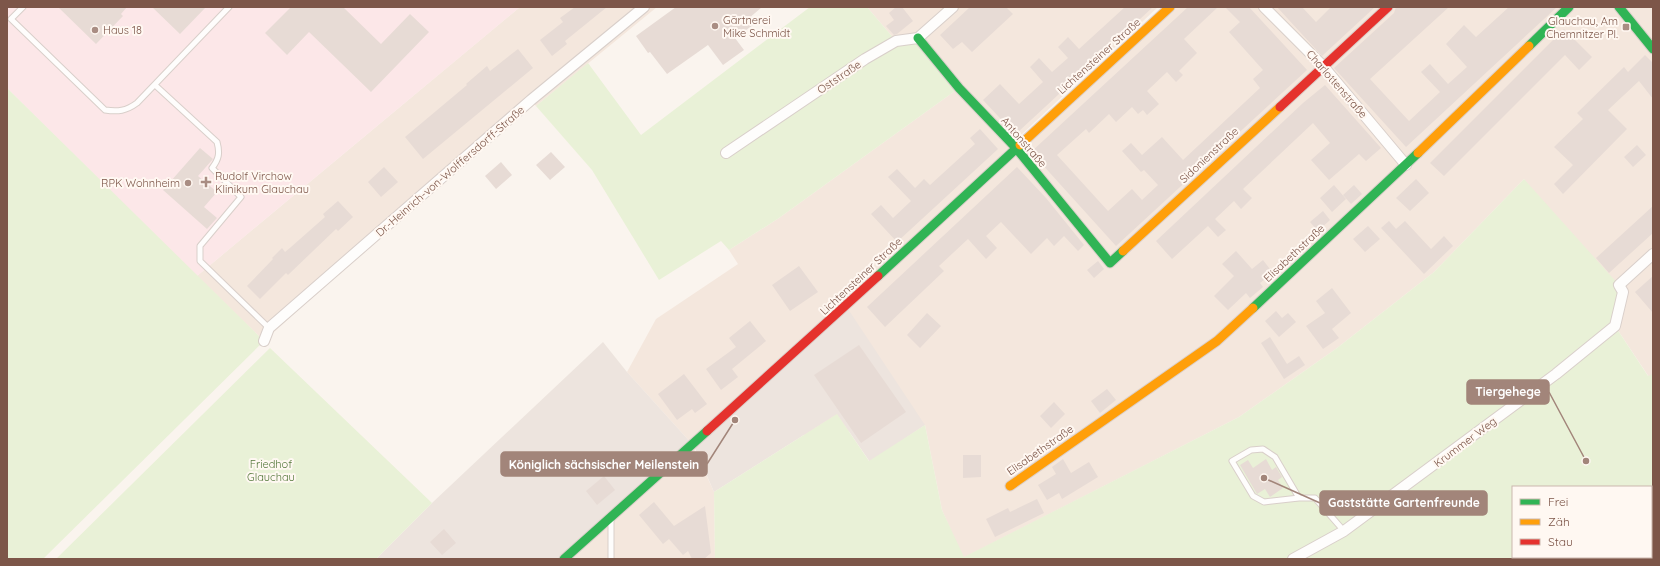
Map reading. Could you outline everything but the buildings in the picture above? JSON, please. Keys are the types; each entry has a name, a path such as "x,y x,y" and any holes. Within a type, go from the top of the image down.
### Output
{"street":[{"name":"Dr.-Heinrich-von-Wolffersdorff-Straße","path":"264,341 269,328 531,100 644,7"},
{"path":"918,38 953,7"},
{"name":"Lichtensteiner Straße","path":"564,559 611,520 692,444 846,306 1170,7"},
{"name":"Charlottenstraße","path":"1264,7 1323,66 1406,165"},
{"name":"Sidonienstraße","path":"1110,263 1388,7"},
{"name":"Elisabethstraße","path":"1010,486 1217,341 1406,165 1569,7"},
{"path":"1618,7 1653,49"},
{"name":"Antonstraße","path":"918,38 959,88 1016,148 1110,263"},
{"name":"Oststraße","path":"726,153 865,59 896,41 918,38"},
{"name":"Krummer Weg","path":"1293,559 1344,531 1556,374 1615,326 1624,292 1619,285 1653,254"}],"lane":[{"path":"23,7 9,17 105,110 122,112 130,109 137,103 230,7"},
{"path":"155,85 217,142 220,151 218,160 212,168 241,197 200,246 200,261 269,328"},
{"path":"1299,498 1275,457 1263,449 1251,450 1232,461 1253,496 1264,502 1299,498 1315,498 1344,531"},
{"path":"611,520 611,559"}],"shaded area":[{"name":"Rudolf Virchow Klinikum Glauchau","path":"7,7 520,7 197,276 7,88"},
{"path":"520,7 657,7 536,106 531,100 264,341 197,276"},
{"path":"867,7 1158,7 1005,150 1170,7 1653,7 1653,374 1649,377 1615,326 1524,179 1434,272 1337,348 1239,417 963,558 942,510 925,425 692,444 627,372 656,319 738,264 729,250 779,218 959,88 896,41"},
{"path":"846,306 925,425 870,462 837,414 714,492 693,444 564,559 376,559 432,503 603,342 627,372 692,444"},
{"path":"692,444 714,492 715,559 564,559"}],"green space":[{"path":"810,7 867,7 896,41 918,38 959,88 779,218 729,250 721,241 659,280 592,170 536,106 588,63 641,135"},
{"path":"7,88 264,341 43,559 7,559"},
{"path":"1524,179 1619,285 1615,326 1648,376 1653,374 1653,559 715,559 714,492 837,414 869,461 925,425 942,510 964,557 1239,417 1337,348 1434,272"},
{"name":"Friedhof Glauchau","path":"270,348 432,503 376,559 56,559"}],"traffic: fast":[{"path":"1529,46 1569,7"},
{"path":"1619,7 1653,49"},
{"path":"918,38 959,88 1016,148 1110,263 1123,251"},
{"path":"878,276 1020,145"},
{"path":"1253,308 1418,153"},
{"path":"564,559 707,431"}],"traffic: slow":[{"path":"1020,145 1170,7"},
{"path":"1418,153 1529,46"},
{"path":"1123,251 1280,107"},
{"path":"1010,486 1217,341 1253,308"}],"traffic: jam":[{"path":"1280,107 1388,7"},
{"path":"707,431 878,276"}],"place":[{"name":"Gärtnerei Mike Schmidt","path":"715,26"},
{"name":"Glauchau, Am Chemnitzer Pl.","path":"1626,27"},
{"name":"Haus 18","path":"95,30"},
{"name":"Rudolf Virchow Klinikum Glauchau","path":"206,182"},
{"name":"RPK Wohnheim","path":"188,183"},
{"name":"Königlich sächsischer Meilenstein","path":"735,420"},
{"name":"Tiergehege","path":"1586,461"},
{"name":"Gaststätte Gartenfreunde","path":"1264,478"}]}
